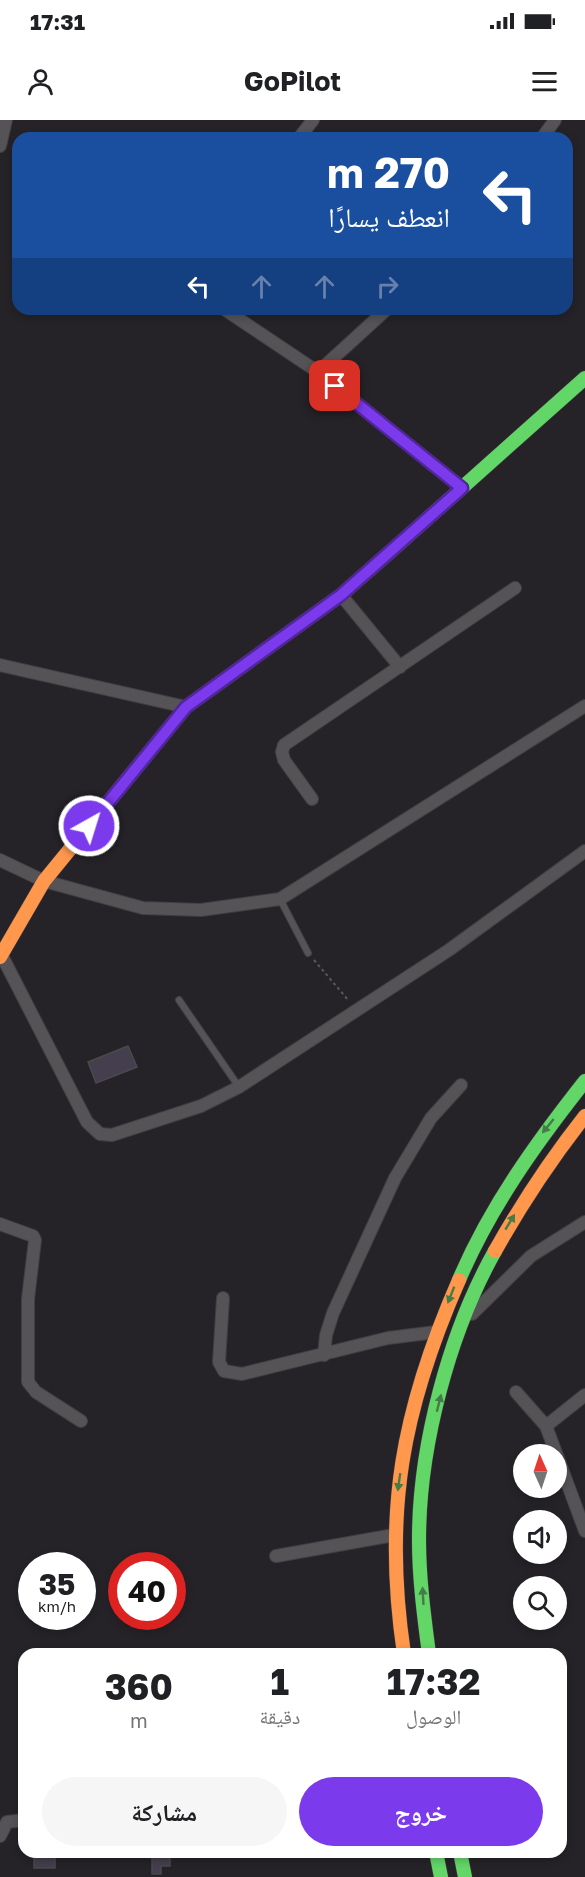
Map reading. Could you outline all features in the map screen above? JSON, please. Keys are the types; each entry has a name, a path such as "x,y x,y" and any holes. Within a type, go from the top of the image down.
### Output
{"main road":[{"path":"1,956 44,881 186,707 341,595 585,378"},
{"path":"403,1648 399,1624 394,1535 398,1484 406,1439 436,1332 457,1279 502,1197 538,1140 585,1081"},
{"path":"428,1648 423,1609 419,1525 429,1443 449,1362 461,1326 504,1232 562,1143 585,1116"},
{"path":"437,1858 441,1877"},
{"path":"461,1858 465,1877"}],"street":[{"path":"0,146 6,120"},
{"path":"304,132 313,120"},
{"path":"233,315 318,372 462,488"},
{"path":"318,372 380,315"},
{"path":"312,799 284,760 282,752 284,745 515,588"},
{"path":"341,595 400,668"},
{"path":"0,665 186,707"},
{"path":"0,860 44,881 133,906 179,911 280,899 585,706"},
{"path":"1,956 87,1122 100,1134 112,1135 201,1106 239,1086 449,950 585,851"},
{"path":"324,1355 326,1335 333,1313 395,1178 431,1118 461,1084"},
{"path":"461,1326 531,1256 585,1222"},
{"path":"0,1224 33,1236 35,1240 28,1299 28,1382 36,1392 81,1422"},
{"path":"224,1298 218,1350 219,1362 224,1371 233,1374 242,1374 324,1355 388,1338 436,1332"},
{"path":"516,1392 546,1426 585,1531"},
{"path":"546,1426 585,1395"},
{"path":"276,1556 394,1535"},
{"path":"0,1836 7,1822 18,1821"}],"lane":[{"path":"280,899 308,953"},
{"path":"179,1000 239,1086"}],"path":[{"path":"308,953 356,1010"}],"building":[{"path":"128,1046 137,1067 96,1083 88,1062"},
{"path":"34,1858 55,1858 55,1868 34,1868"},
{"path":"152,1858 170,1858 170,1866 161,1866 161,1874 152,1874"}],"traffic: fast":[{"path":"399,544 585,378"},
{"path":"459,1280 471,1253 515,1176 585,1081"},
{"path":"428,1648 419,1554 420,1504 424,1467 440,1391 451,1354 464,1318 495,1251"},
{"path":"437,1858 441,1877"},
{"path":"461,1858 465,1877"}],"traffic: slow":[{"path":"0,957 44,881 146,756"},
{"path":"495,1251 537,1182 585,1116"},
{"path":"403,1648 396,1554 397,1508 402,1463 423,1373 459,1280"}],"traffic: jam":[{"path":"146,756 186,707 341,595 399,544"}],"route":[{"path":"89,826 186,707 341,595 462,488 335,386"}]}
